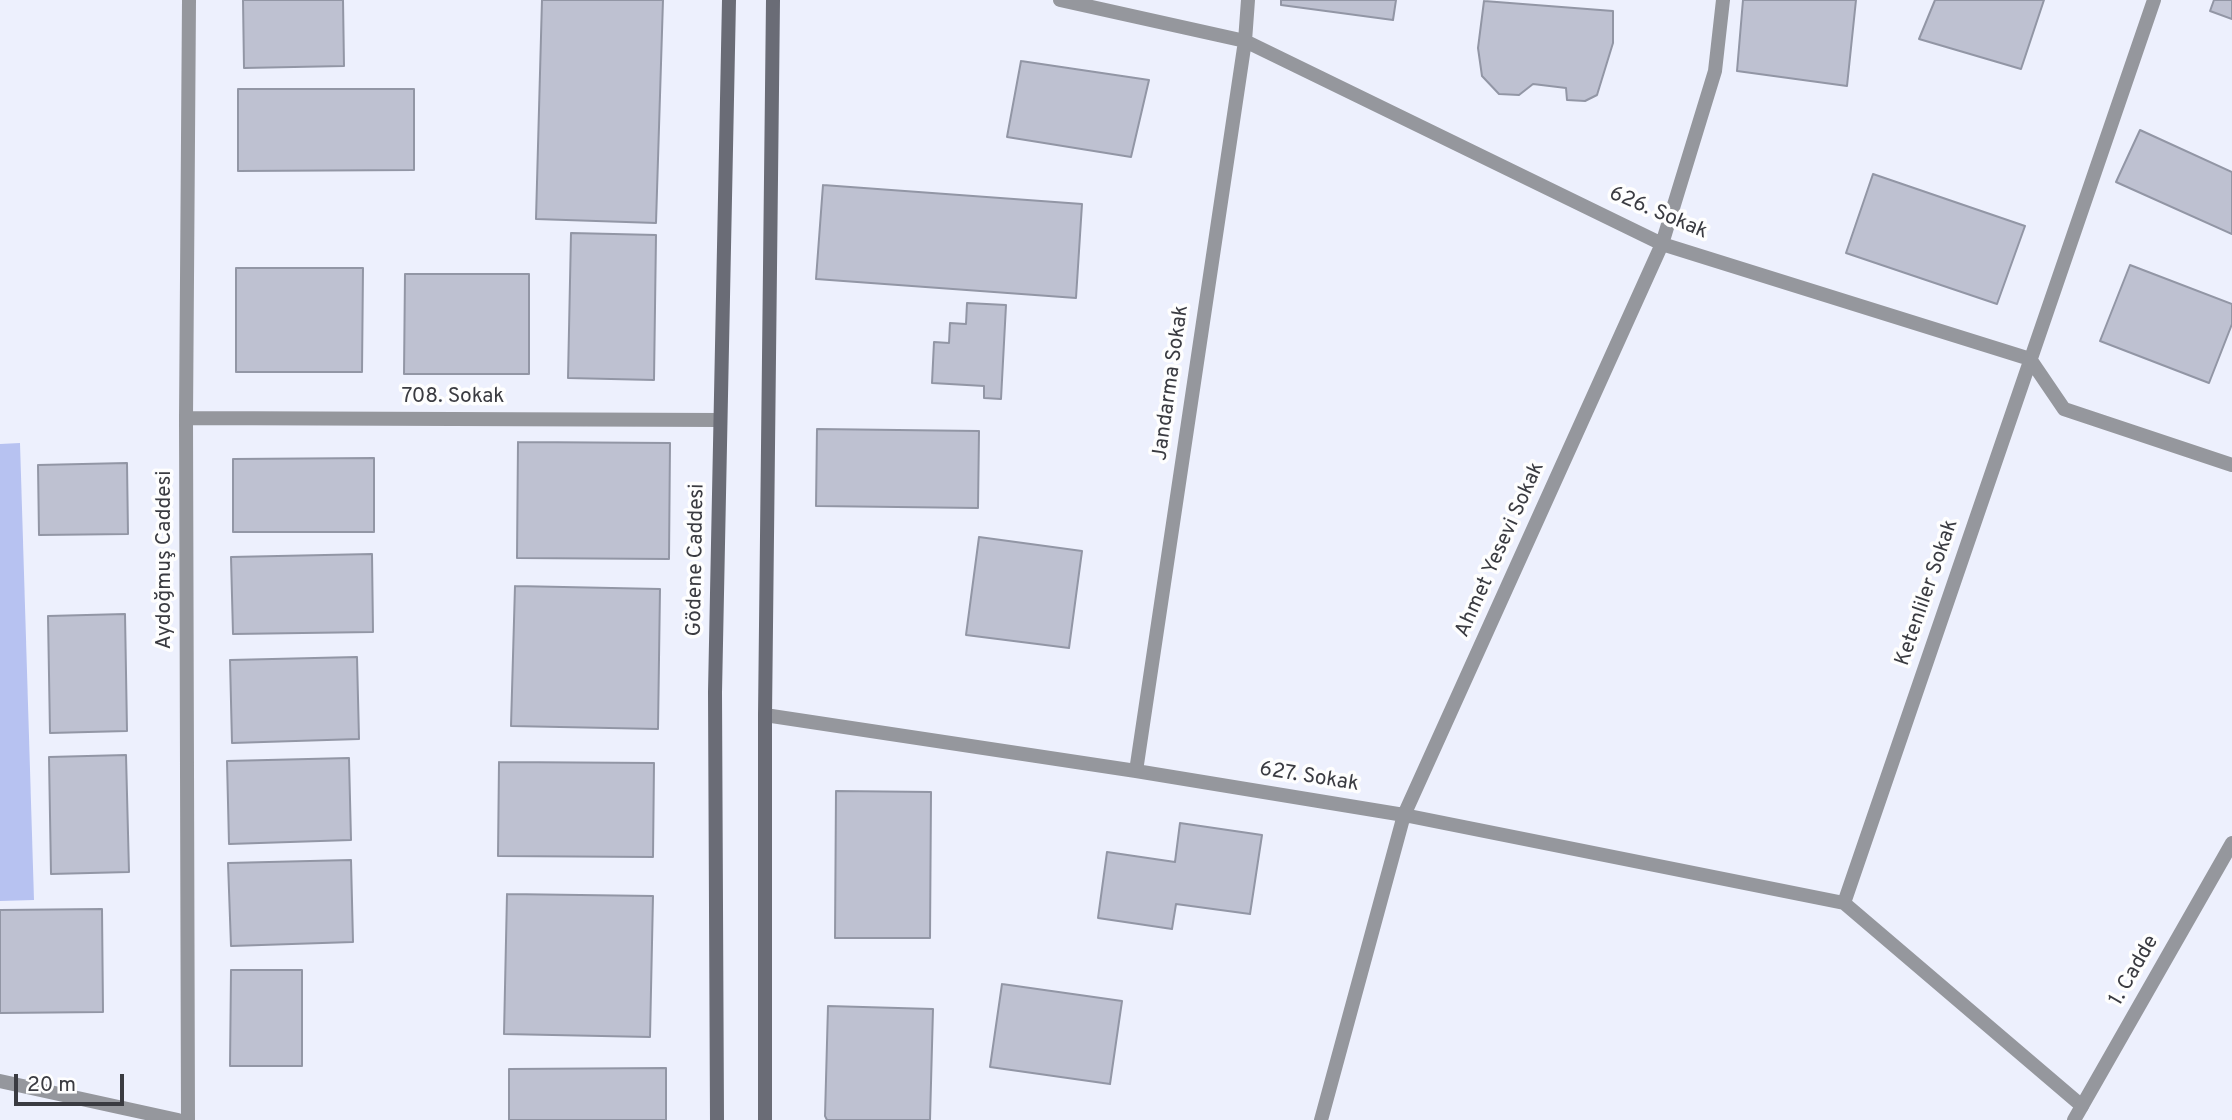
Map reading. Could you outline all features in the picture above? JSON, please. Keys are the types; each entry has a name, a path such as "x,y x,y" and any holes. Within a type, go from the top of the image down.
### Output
{"main road":[{"name":"Gödene Caddesi","path":"717,1120 715,692 729,0"},
{"path":"765,1120 765,715 773,0"}],"street":[{"name":"Aydoğmuş Caddesi","path":"188,1120 186,418 189,0"},
{"name":"626. Sokak","path":"1060,0 1245,41 1662,244 2031,359"},
{"name":"Jandarma Sokak","path":"1136,771 1245,41 1248,0"},
{"name":"Ahmet Yesevi Sokak","path":"1321,1120 1404,815 1662,244 1715,71 1723,0"},
{"name":"Ketenliler Sokak","path":"1844,903 2154,0"},
{"path":"2031,359 2064,409 2232,465"},
{"name":"708. Sokak","path":"186,418 720,420"},
{"name":"627. Sokak","path":"765,715 1404,815 1844,903"},
{"name":"1. Cadde","path":"2074,1120 2232,843"},
{"path":"1844,903 2082,1107"},
{"path":"0,1081 178,1120"}],"shaded area":[{"path":"20,443 34,900 0,901 0,444"}],"building":[{"path":"243,0 343,0 344,66 244,68"},
{"path":"542,0 663,0 656,223 536,219"},
{"path":"1281,0 1396,0 1393,20 1281,5"},
{"path":"1743,0 1856,0 1847,86 1737,71"},
{"path":"1935,0 2044,0 2021,69 1919,39"},
{"path":"2214,0 2232,0 2232,19 2210,11"},
{"path":"1484,1 1613,11 1613,43 1597,95 1585,101 1567,100 1566,88 1533,84 1519,95 1499,94 1482,76 1478,48"},
{"path":"1021,61 1149,80 1131,157 1007,137"},
{"path":"238,89 414,89 414,170 238,171"},
{"path":"2140,130 2232,172 2232,234 2116,182"},
{"path":"1873,174 2025,226 1997,304 1846,253"},
{"path":"823,185 1082,204 1076,298 816,279"},
{"path":"571,233 656,235 654,380 568,378"},
{"path":"2130,265 2232,304 2232,324 2209,383 2100,341"},
{"path":"236,268 363,268 362,372 236,372"},
{"path":"405,274 529,274 529,374 404,374"},
{"path":"967,303 1006,305 1001,399 984,398 984,386 932,383 934,342 949,343 950,323 966,324"},
{"path":"817,429 979,431 978,508 816,506"},
{"path":"518,442 670,443 669,559 517,558"},
{"path":"374,458 374,532 233,532 233,459"},
{"path":"127,463 128,534 39,535 38,465"},
{"path":"979,537 1082,551 1069,648 966,635"},
{"path":"372,554 373,632 233,634 231,557"},
{"path":"515,586 660,589 658,729 511,726"},
{"path":"125,614 127,731 50,733 48,616"},
{"path":"357,657 359,739 232,743 230,660"},
{"path":"126,755 129,872 51,874 49,757"},
{"path":"349,758 351,840 229,844 227,761"},
{"path":"499,762 654,763 653,857 498,856"},
{"path":"836,791 931,792 930,938 835,938"},
{"path":"1180,823 1262,835 1250,914 1176,904 1172,929 1098,918 1107,852 1175,862"},
{"path":"351,860 353,942 231,946 228,863"},
{"path":"507,894 653,896 650,1037 504,1034"},
{"path":"102,909 103,1012 0,1013 0,910"},
{"path":"231,970 302,970 302,1066 230,1066"},
{"path":"1002,984 1122,1001 1110,1084 990,1067"},
{"path":"828,1006 933,1009 930,1120 827,1120"},
{"path":"666,1068 666,1120 509,1120 509,1069"}]}
